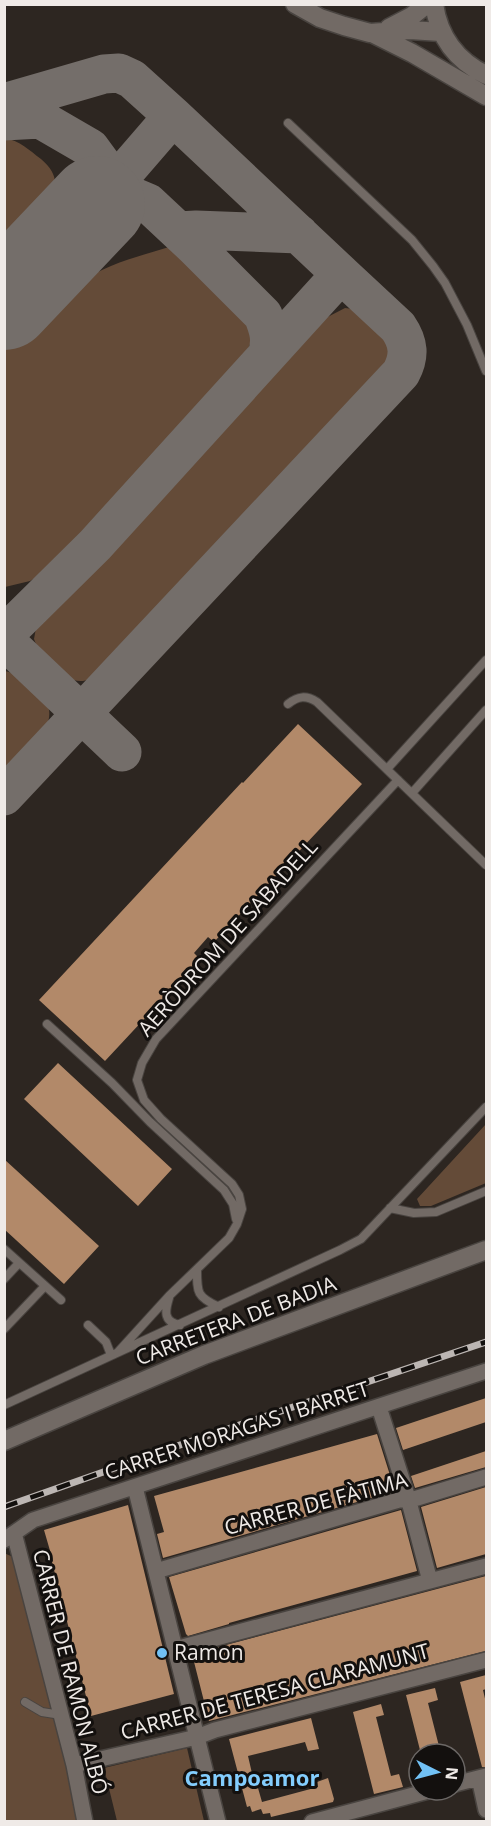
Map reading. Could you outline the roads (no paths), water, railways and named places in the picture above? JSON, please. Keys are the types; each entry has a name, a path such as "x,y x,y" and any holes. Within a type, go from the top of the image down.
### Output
{"street":[{"path":"295,4 321,18 370,33 412,53 486,96"},
{"path":"370,33 403,22 427,4"},
{"path":"434,4 441,32 447,43 460,58 475,70 486,75"},
{"path":"370,33 410,30 441,32"},
{"name":"CARRETERA DE BADIA","path":"4,1441 204,1355 486,1250"},
{"name":"CARRER MORAGAS I BARRET","path":"9,1537 33,1520 486,1371"},
{"path":"379,1407 408,1498 430,1581"},
{"name":"CARRER DE FÀTIMA","path":"156,1571 486,1477"},
{"path":"135,1487 218,1821"},
{"name":"CARRER DE RAMON ALBÓ","path":"9,1537 62,1715 85,1821"},
{"path":"175,1649 486,1566"},
{"name":"CARRER DE TERESA CLARAMUNT","path":"74,1765 197,1737 238,1724 486,1660"},
{"path":"467,1781 483,1777 486,1810"},
{"path":"312,1821 407,1796"}],"lane":[{"path":"288,123 412,240 433,266 466,325 486,371"},
{"path":"387,769 486,660"},
{"path":"288,704 301,697 317,702 486,865"},
{"path":"412,793 486,710"},
{"name":"AERÒDROM DE SABADELL","path":"237,1224 242,1209 239,1195 232,1184 161,1119 144,1100 137,1080 142,1064 156,1039 398,780"},
{"path":"47,1024 224,1190 233,1204 237,1224 229,1238 114,1353"},
{"path":"4,1405 361,1239 486,1107"},
{"path":"390,1208 414,1213 436,1212 486,1191"},
{"path":"4,1249 61,1300"},
{"path":"4,1279 19,1263"},
{"path":"197,1270 199,1295 219,1307"},
{"path":"4,1329 45,1286"},
{"path":"169,1296 165,1311 168,1320 180,1324"},
{"path":"88,1325 114,1353"},
{"path":"26,1702 42,1712 62,1715"}],"railway":[{"path":"4,1507 486,1342"}],"place":[{"name":"Ramon","path":"162,1653"}],"district":[{"name":"Campoamor","path":"252,1778"}]}
